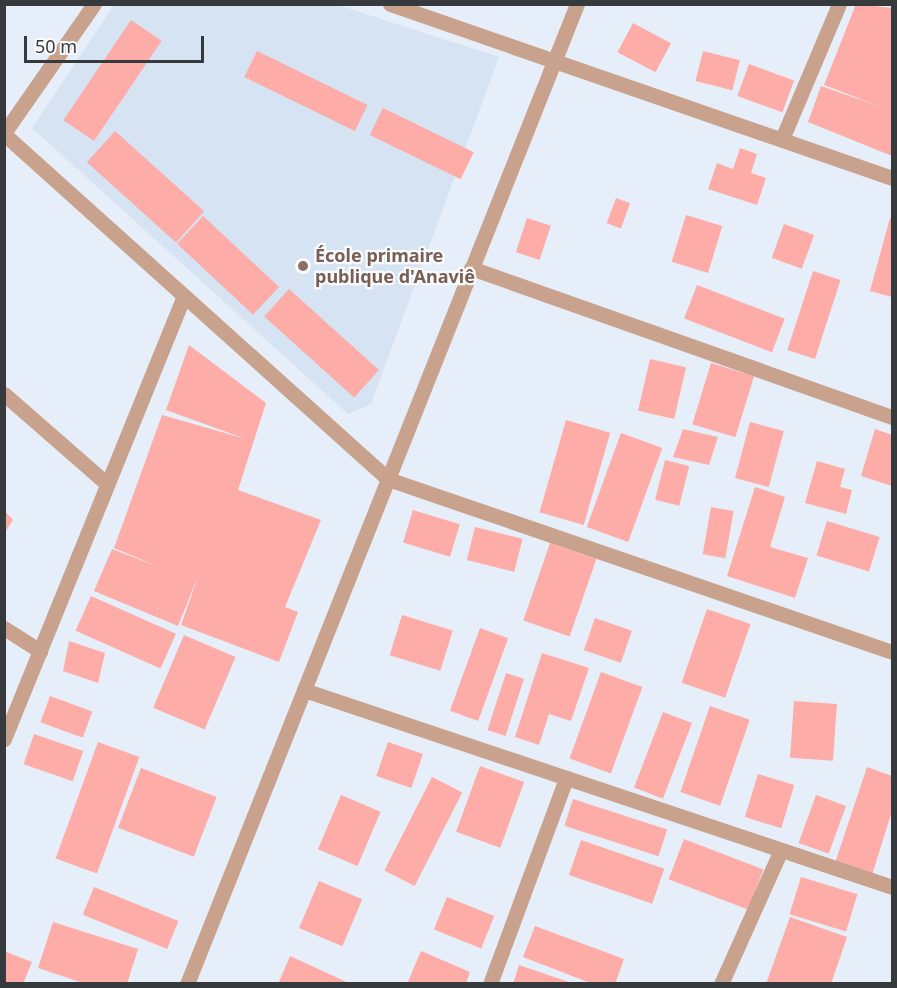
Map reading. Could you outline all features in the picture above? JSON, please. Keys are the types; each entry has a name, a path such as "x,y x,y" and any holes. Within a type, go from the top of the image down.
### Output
{"street":[{"path":"94,4 4,134 183,298 388,479 892,652"},
{"path":"390,4 556,58 892,178"},
{"path":"188,984 577,4"},
{"path":"782,139 839,4"},
{"path":"471,268 892,417"},
{"path":"4,739 183,298"},
{"path":"4,394 107,484"},
{"path":"4,628 40,651"},
{"path":"304,690 892,887"},
{"path":"490,984 566,778"},
{"path":"721,984 781,850"}],"shaded area":[{"name":"École primaire publique d'Anaviê","path":"114,5 338,5 499,57 371,404 348,414 32,128"}],"building":[{"path":"856,4 892,8 892,156 808,122 821,86 881,107 824,85"},
{"path":"131,20 162,41 94,141 63,120"},
{"path":"633,23 671,43 655,72 618,52"},
{"path":"257,51 368,105 355,131 244,77"},
{"path":"703,51 740,60 732,90 696,81"},
{"path":"749,64 794,80 782,112 737,96"},
{"path":"383,108 474,152 461,179 370,135"},
{"path":"115,131 204,211 176,243 87,162"},
{"path":"740,148 757,154 751,173 766,178 757,205 708,189 717,163 733,169"},
{"path":"616,198 630,203 621,229 607,223"},
{"path":"686,215 722,226 708,273 672,262"},
{"path":"203,216 279,287 253,315 177,244"},
{"path":"527,218 551,226 540,260 516,252"},
{"path":"890,218 892,219 892,297 870,291"},
{"path":"784,224 814,235 802,269 772,258"},
{"path":"813,271 841,280 815,359 787,350"},
{"path":"697,285 785,319 772,352 684,319"},
{"path":"289,289 379,370 354,397 264,316"},
{"path":"189,345 266,403 238,490 321,520 285,607 298,612 279,662 181,625 199,574 178,626 94,591 112,549 159,567 114,548 162,415 246,439 166,410"},
{"path":"650,359 686,367 674,419 638,411"},
{"path":"711,363 754,376 735,437 692,424"},
{"path":"566,420 610,433 584,525 540,512"},
{"path":"750,422 784,431 769,487 735,478"},
{"path":"683,429 718,437 709,465 673,457"},
{"path":"875,429 892,435 892,486 861,476"},
{"path":"621,433 662,448 628,542 587,527"},
{"path":"665,460 689,466 679,506 655,500"},
{"path":"817,461 845,469 840,487 852,490 846,514 805,503"},
{"path":"755,487 785,497 770,547 808,558 795,598 727,576"},
{"path":"711,507 734,511 725,558 703,554"},
{"path":"4,510 13,520 4,534"},
{"path":"413,510 460,524 450,557 403,543"},
{"path":"827,521 880,537 869,572 816,555"},
{"path":"475,527 523,539 514,572 467,560"},
{"path":"550,543 596,559 570,636 523,621"},
{"path":"91,596 176,634 161,669 76,631"},
{"path":"707,609 750,624 725,698 682,683"},
{"path":"402,615 453,630 440,671 390,655"},
{"path":"595,618 632,631 621,663 584,650"},
{"path":"480,628 508,638 478,721 450,711"},
{"path":"184,635 236,657 205,730 153,708"},
{"path":"69,641 105,653 98,683 63,671"},
{"path":"542,653 589,668 571,721 549,714 539,745 515,737"},
{"path":"601,672 642,687 611,774 570,758"},
{"path":"506,673 524,679 506,736 487,730"},
{"path":"50,696 92,711 83,738 40,722"},
{"path":"794,701 837,704 833,761 790,758"},
{"path":"710,706 750,720 720,806 680,792"},
{"path":"663,712 692,723 663,799 634,788"},
{"path":"34,734 83,751 73,781 24,764"},
{"path":"98,742 139,757 97,874 56,859"},
{"path":"388,742 423,754 411,788 376,776"},
{"path":"480,766 524,782 500,848 456,832"},
{"path":"867,767 892,776 892,811 872,875 835,863"},
{"path":"141,768 217,797 194,857 118,828"},
{"path":"758,774 794,785 781,828 745,817"},
{"path":"432,777 462,792 415,886 384,871"},
{"path":"341,795 381,812 358,866 318,849"},
{"path":"816,795 846,806 829,854 799,843"},
{"path":"573,799 667,830 659,856 564,826"},
{"path":"684,839 763,869 748,910 669,879"},
{"path":"581,840 664,869 652,904 569,875"},
{"path":"801,877 857,894 846,932 790,914"},
{"path":"319,881 362,899 342,946 299,928"},
{"path":"94,887 178,921 167,949 83,915"},
{"path":"447,897 494,916 481,949 434,929"},
{"path":"790,917 847,937 831,984 766,984"},
{"path":"53,922 138,949 127,984 86,984 38,968"},
{"path":"535,926 624,959 615,984 593,984 523,957"},
{"path":"4,951 32,962 23,984 4,984"},
{"path":"421,951 470,972 466,984 407,984"},
{"path":"290,956 351,984 278,984"},
{"path":"519,965 572,983 572,984 513,984"}],"place":[{"name":"École primaire publique d'Anaviê","path":"303,266"}]}
